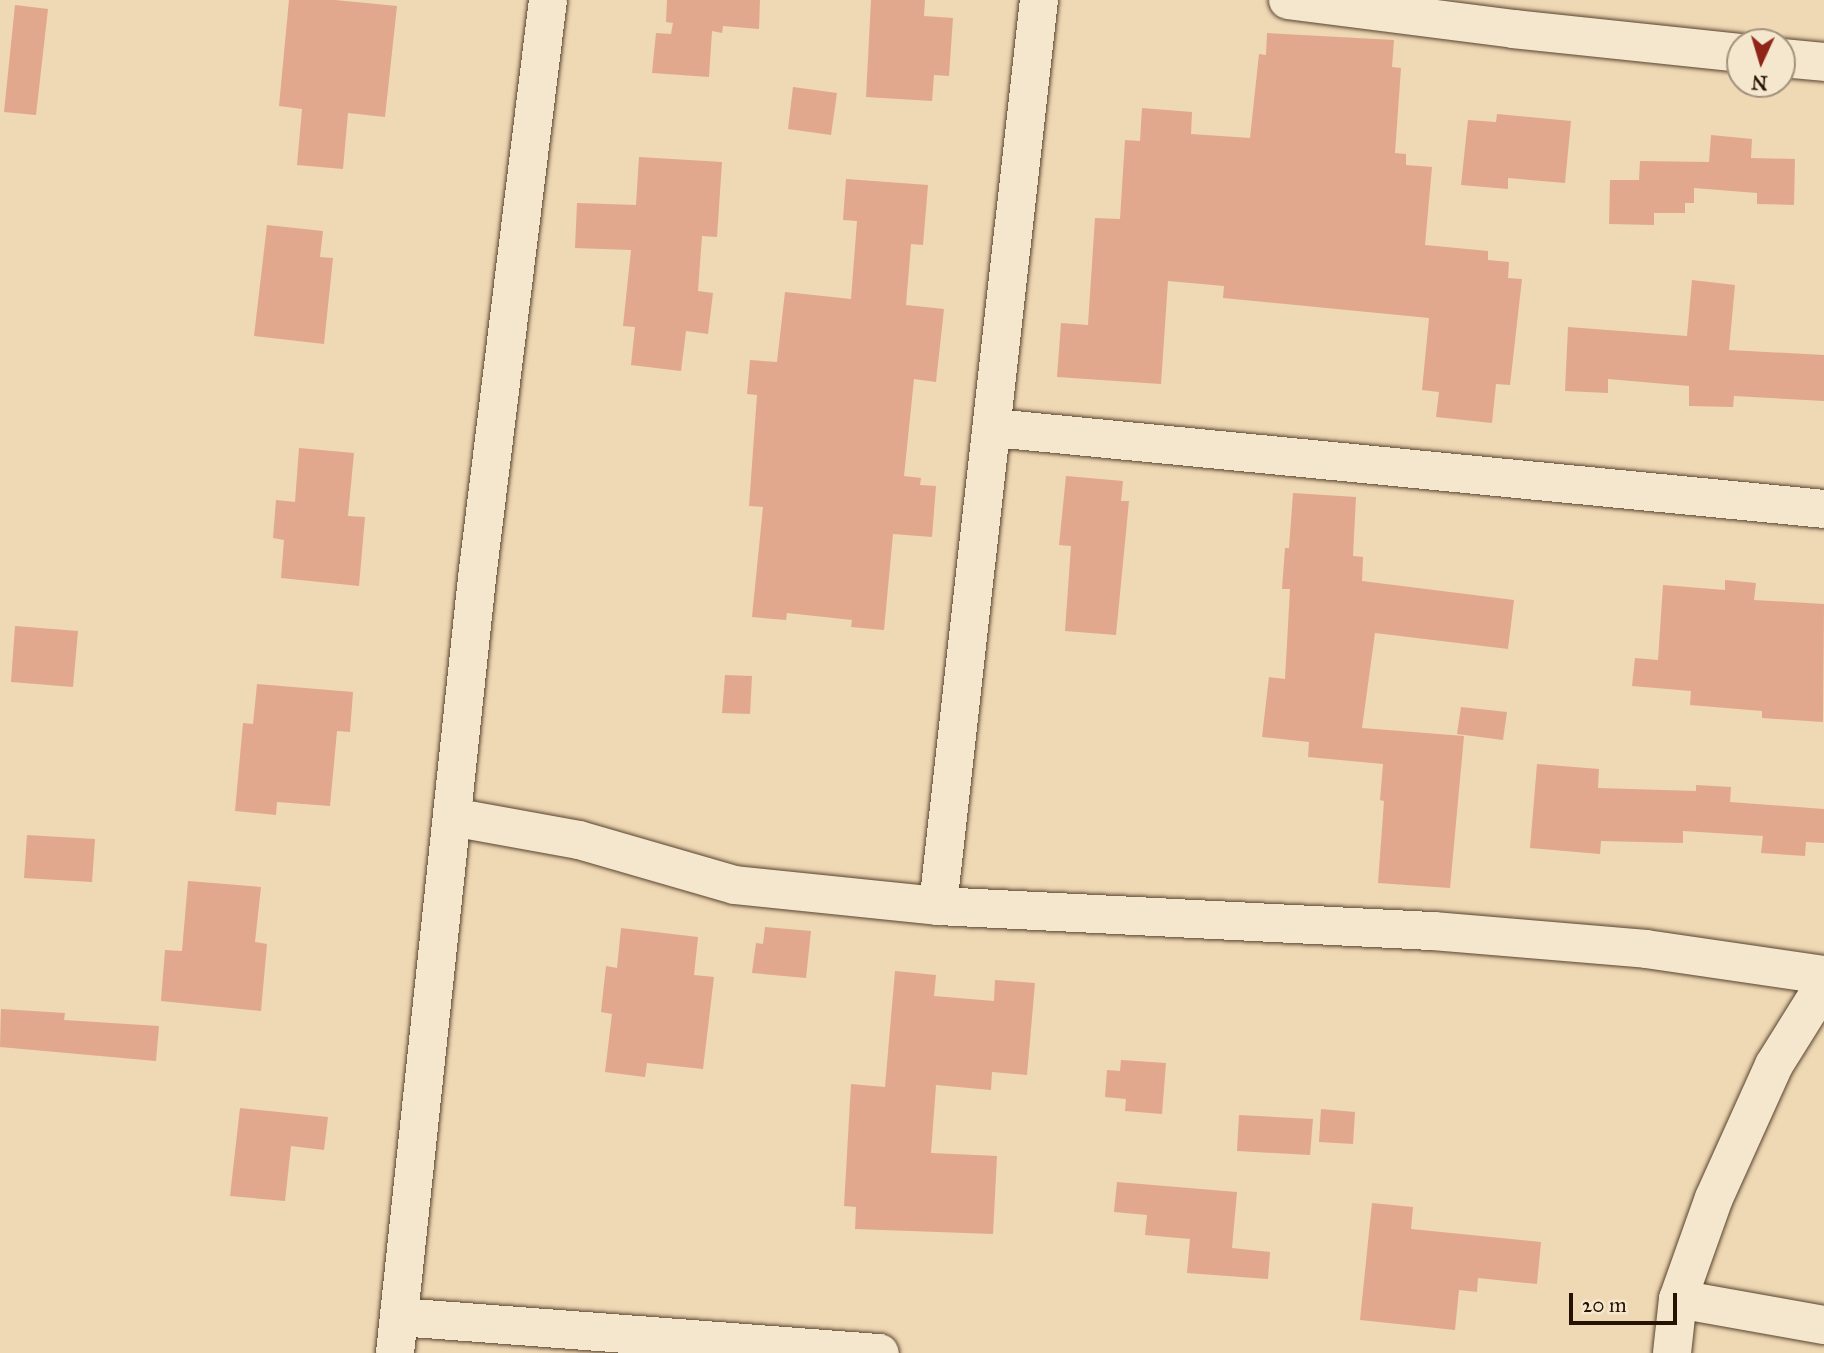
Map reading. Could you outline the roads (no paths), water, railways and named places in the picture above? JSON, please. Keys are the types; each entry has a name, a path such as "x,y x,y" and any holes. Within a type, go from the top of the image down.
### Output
{"street":[{"path":"548,0 477,578 397,1335 880,1353"},
{"path":"938,906 994,428 1039,0"},
{"path":"1288,0 1513,29 1726,52"},
{"path":"1796,59 1824,62"},
{"path":"994,428 1824,509"},
{"path":"452,817 579,840 735,885 938,906 1433,931 1646,949 1824,975"},
{"path":"1672,1353 1678,1299 1714,1198 1774,1065 1824,985"},
{"path":"1678,1299 1824,1325"}]}
